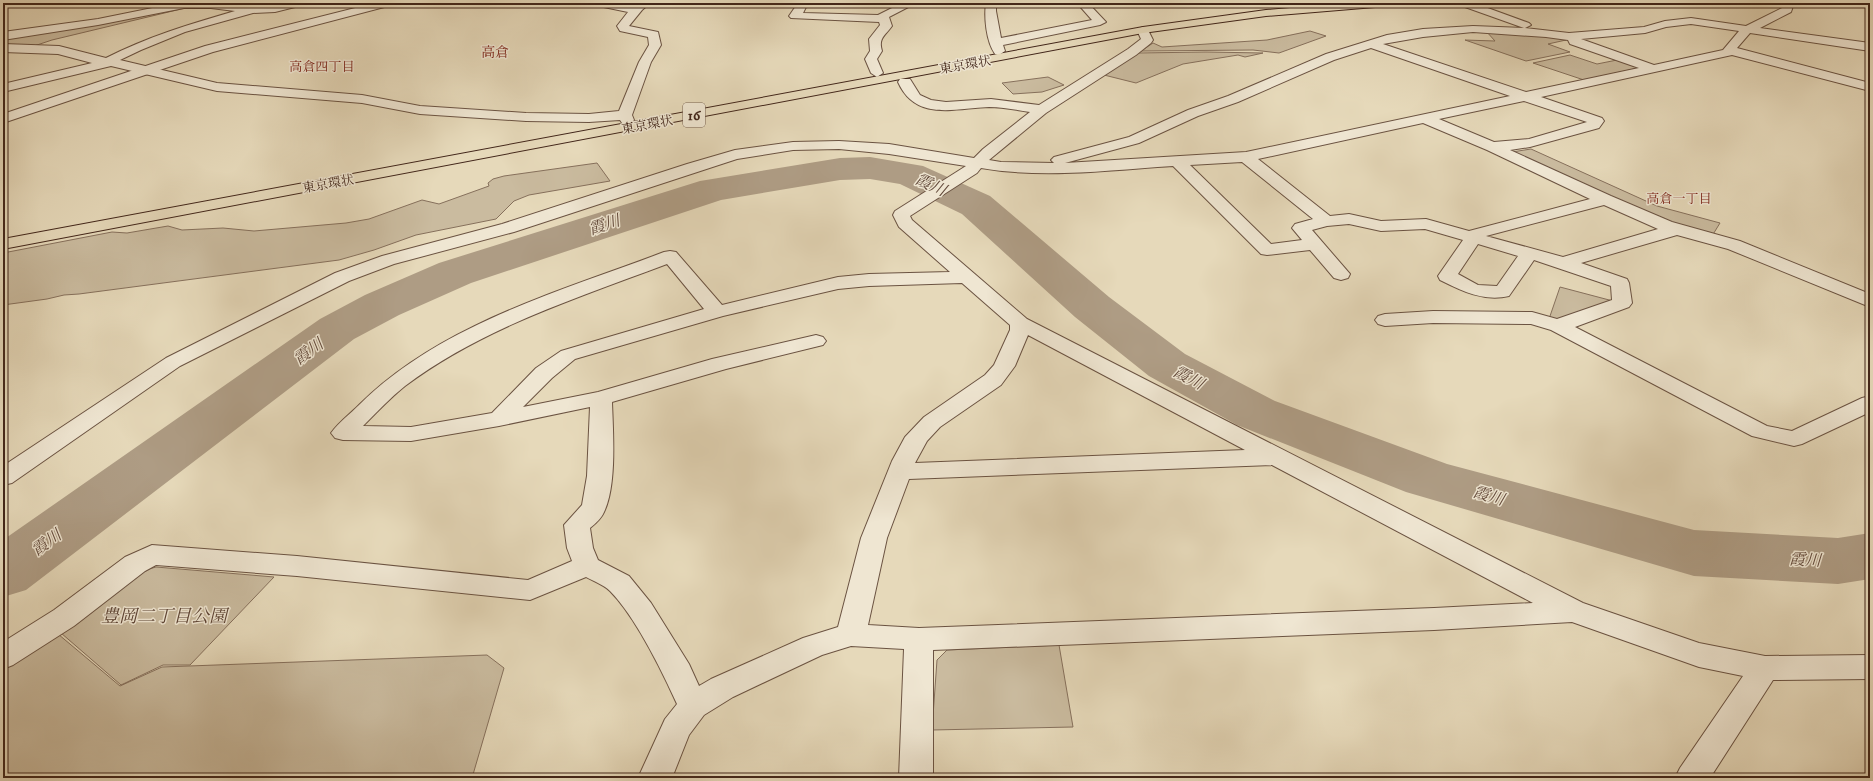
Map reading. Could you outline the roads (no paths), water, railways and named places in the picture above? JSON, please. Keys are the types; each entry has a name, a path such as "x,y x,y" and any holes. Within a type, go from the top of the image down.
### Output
{"highway":[{"name":"東京環状","path":"3,234 626,117 877,73 998,47 1196,17 1323,3"},
{"name":"東京環状","path":"3,244 1143,30 1266,13 1387,3"}],"street":[{"path":"3,36 98,22 184,5 275,9 299,3"},
{"path":"350,3 372,7"},
{"path":"3,119 248,38 388,3"},
{"path":"598,3 640,6"},
{"path":"802,3 794,16 885,19"},
{"path":"877,73 871,58 876,51 873,42 874,39 886,26 883,16 911,3"},
{"path":"991,3 990,11 998,47 1100,22 1082,3"},
{"path":"3,477 173,362 323,286 388,260 508,228 714,160 793,146 856,146 889,149 974,167 1061,168 1246,157 1727,53 1746,30 1788,10 1789,3"},
{"path":"1469,5 1546,33 1559,36 1654,69"},
{"path":"3,48 59,50 102,62 111,62 217,87 362,99 420,110 447,113 534,117 626,117 645,62 655,45 654,35 624,29 623,26 640,6"},
{"path":"3,88 111,62 123,53 174,33 253,7"},
{"path":"1559,36 1569,37 1627,32 1691,21 1870,47"},
{"path":"1143,30 1147,40 1132,52 1041,110 988,152 974,167 901,215 905,223 1020,323 1146,388 1274,457 1573,611 1635,634 1700,655 1765,668 1870,667"},
{"path":"1032,167 1134,140 1209,106 1233,99 1330,57 1370,44 1410,35 1450,30 1546,33"},
{"path":"1370,44 1597,121 1594,125 1530,143 1492,147"},
{"path":"1729,50 1870,87"},
{"path":"905,82 914,98 927,104 938,106 990,103 1041,110"},
{"path":"1426,119 1492,147 1605,200 1666,226 1734,245 1870,301"},
{"path":"1246,157 1326,221"},
{"path":"1178,162 1267,250 1315,244"},
{"path":"1529,254 1502,292 1474,290 1447,276 1476,233 1605,200"},
{"path":"1342,274 1301,228 1326,221 1349,219 1381,226 1426,224 1563,263 1620,283 1622,303 1558,326"},
{"path":"1563,263 1677,229"},
{"path":"717,312 670,256 489,327 457,344 398,382 343,433 411,434 499,419 601,398 720,364 816,341"},
{"path":"499,419 544,373 568,355 717,312 838,283 967,277"},
{"path":"1385,320 1432,317 1532,318 1558,326 1760,431 1794,439 1870,403"},
{"path":"851,635 874,538 904,461 917,437 932,422 993,380 1004,366 1020,330 1020,323"},
{"path":"601,398 600,451 596,499 591,512 577,526 580,548 588,566 619,583 641,611 678,673 693,706"},
{"path":"901,471 1274,457"},
{"path":"3,657 64,618 135,564 152,555 304,567 530,590 588,566"},
{"path":"655,778 676,728 693,706 722,688 813,646 851,635 919,638 1434,619 1573,611"},
{"path":"916,778 919,638"},
{"path":"1692,778 1765,668"}],"waterway":[{"name":"霞川","path":"3,573 337,329 382,305 455,273 714,189 840,169 870,168 910,174 976,205 1092,307 1167,365 1256,413 1427,478 1694,553 1838,561 1870,556"}],"district":[{"name":"高倉","path":"495,52"},
{"name":"高倉四丁目","path":"322,66"},
{"name":"高倉一丁目","path":"1679,198"}],"park label":[{"name":"豊岡二丁目公園","path":"164,616"}]}
